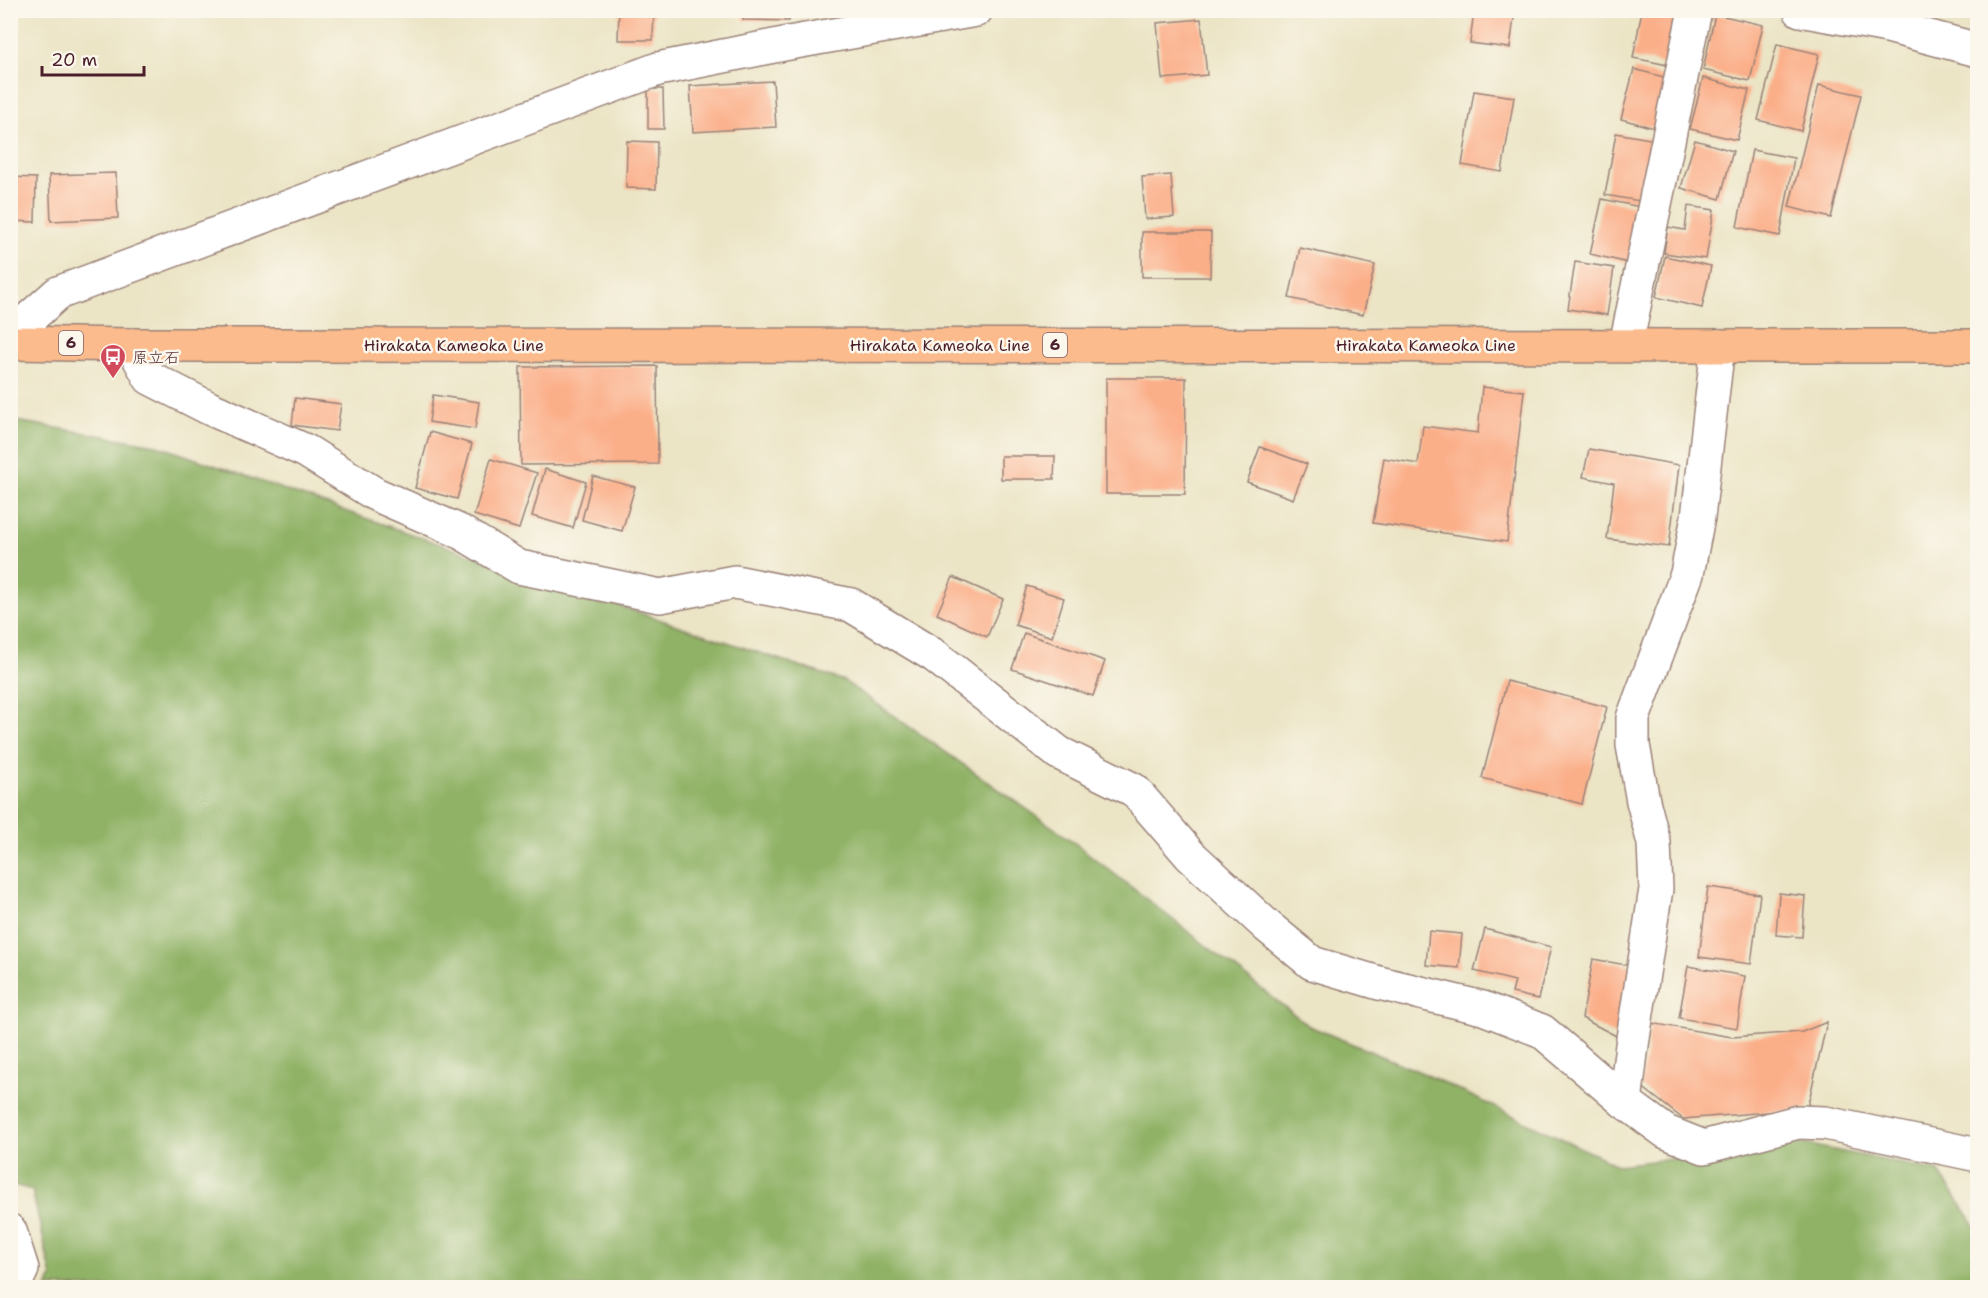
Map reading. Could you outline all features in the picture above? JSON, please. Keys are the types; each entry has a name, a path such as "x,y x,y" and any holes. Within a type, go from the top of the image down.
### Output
{"main road":[{"name":"Hirakata Kameoka Line","path":"18,343 132,345 1977,346"}],"street":[{"path":"18,343 31,317 57,293 658,69 976,10"},
{"path":"1626,345 1695,10"},
{"path":"1800,10 1888,26 1977,50"},
{"path":"132,345 150,378 209,408 306,451 375,494 459,531 519,567 660,596 735,582 851,605 935,656 1059,753 1134,790 1190,855 1267,926 1312,963 1379,983 1483,1008 1542,1031 1625,1102 1666,1132 1704,1147 1798,1122 1825,1123 1977,1152"},
{"path":"1625,1102 1656,889 1654,843 1643,801 1633,745 1634,718 1687,574 1698,517 1718,345"},
{"path":"10,1231 22,1269 14,1287"}],"green space":[{"path":"10,420 156,445 560,586 844,681 1071,840 1309,1026 1425,1074 1617,1165 1804,1144 1938,1171 1977,1228 1977,1287 47,1287 52,1277 32,1190 10,1184"}],"building":[{"path":"619,10 654,10 653,40 618,40"},
{"path":"743,10 789,10 789,21 743,20"},
{"path":"1474,10 1515,10 1510,48 1470,43"},
{"path":"1642,10 1679,10 1668,65 1633,58"},
{"path":"1715,14 1763,25 1750,81 1703,70"},
{"path":"1201,19 1207,75 1162,79 1157,23"},
{"path":"1777,44 1819,54 1801,131 1758,120"},
{"path":"1634,69 1671,79 1658,129 1621,119"},
{"path":"1703,78 1749,90 1737,140 1690,129"},
{"path":"773,81 776,127 693,132 690,86"},
{"path":"1819,85 1861,95 1831,218 1789,207"},
{"path":"648,89 663,89 664,129 648,129"},
{"path":"1474,91 1514,97 1502,172 1462,165"},
{"path":"1616,133 1656,140 1645,202 1605,195"},
{"path":"1695,140 1733,151 1720,199 1681,188"},
{"path":"627,141 657,142 656,189 626,188"},
{"path":"1752,150 1794,158 1780,236 1737,227"},
{"path":"116,173 118,218 51,221 49,175"},
{"path":"1171,175 1174,217 1145,219 1142,177"},
{"path":"10,177 36,178 35,222 10,221"},
{"path":"1602,199 1645,208 1633,264 1590,254"},
{"path":"1688,206 1714,210 1706,259 1664,253 1668,227 1685,230"},
{"path":"1142,232 1211,232 1210,277 1142,277"},
{"path":"1300,248 1375,265 1363,315 1289,298"},
{"path":"1665,256 1711,266 1702,308 1656,297"},
{"path":"1575,262 1614,268 1607,315 1568,309"},
{"path":"657,366 658,464 521,465 520,367"},
{"path":"1106,378 1186,378 1185,494 1106,494"},
{"path":"1482,387 1524,391 1507,542 1373,523 1384,458 1418,464 1423,426 1478,433"},
{"path":"433,395 479,402 475,429 429,422"},
{"path":"295,398 341,404 337,431 292,425"},
{"path":"430,432 472,444 457,499 415,488"},
{"path":"1260,447 1307,464 1293,499 1247,482"},
{"path":"1589,449 1679,465 1669,547 1607,539 1614,483 1583,477"},
{"path":"1001,456 1055,456 1054,479 1001,479"},
{"path":"491,459 537,473 519,529 474,515"},
{"path":"545,469 586,482 573,528 532,516"},
{"path":"593,476 635,487 622,531 582,520"},
{"path":"953,577 1003,599 987,637 937,614"},
{"path":"1027,586 1064,598 1052,637 1015,625"},
{"path":"1024,633 1105,661 1093,696 1012,669"},
{"path":"1507,681 1607,707 1582,804 1482,778"},
{"path":"1708,887 1760,894 1751,964 1699,957"},
{"path":"1779,893 1805,896 1802,937 1776,935"},
{"path":"1485,929 1551,947 1538,999 1512,993 1515,981 1474,971"},
{"path":"1429,931 1462,934 1459,968 1426,965"},
{"path":"1593,959 1632,966 1618,1037 1582,1018"},
{"path":"1688,966 1745,976 1737,1028 1679,1018"},
{"path":"1827,1022 1807,1109 1683,1119 1641,1086 1651,1023 1732,1037 1802,1032"}],"place":[{"name":"原立石","path":"113,380"}]}
